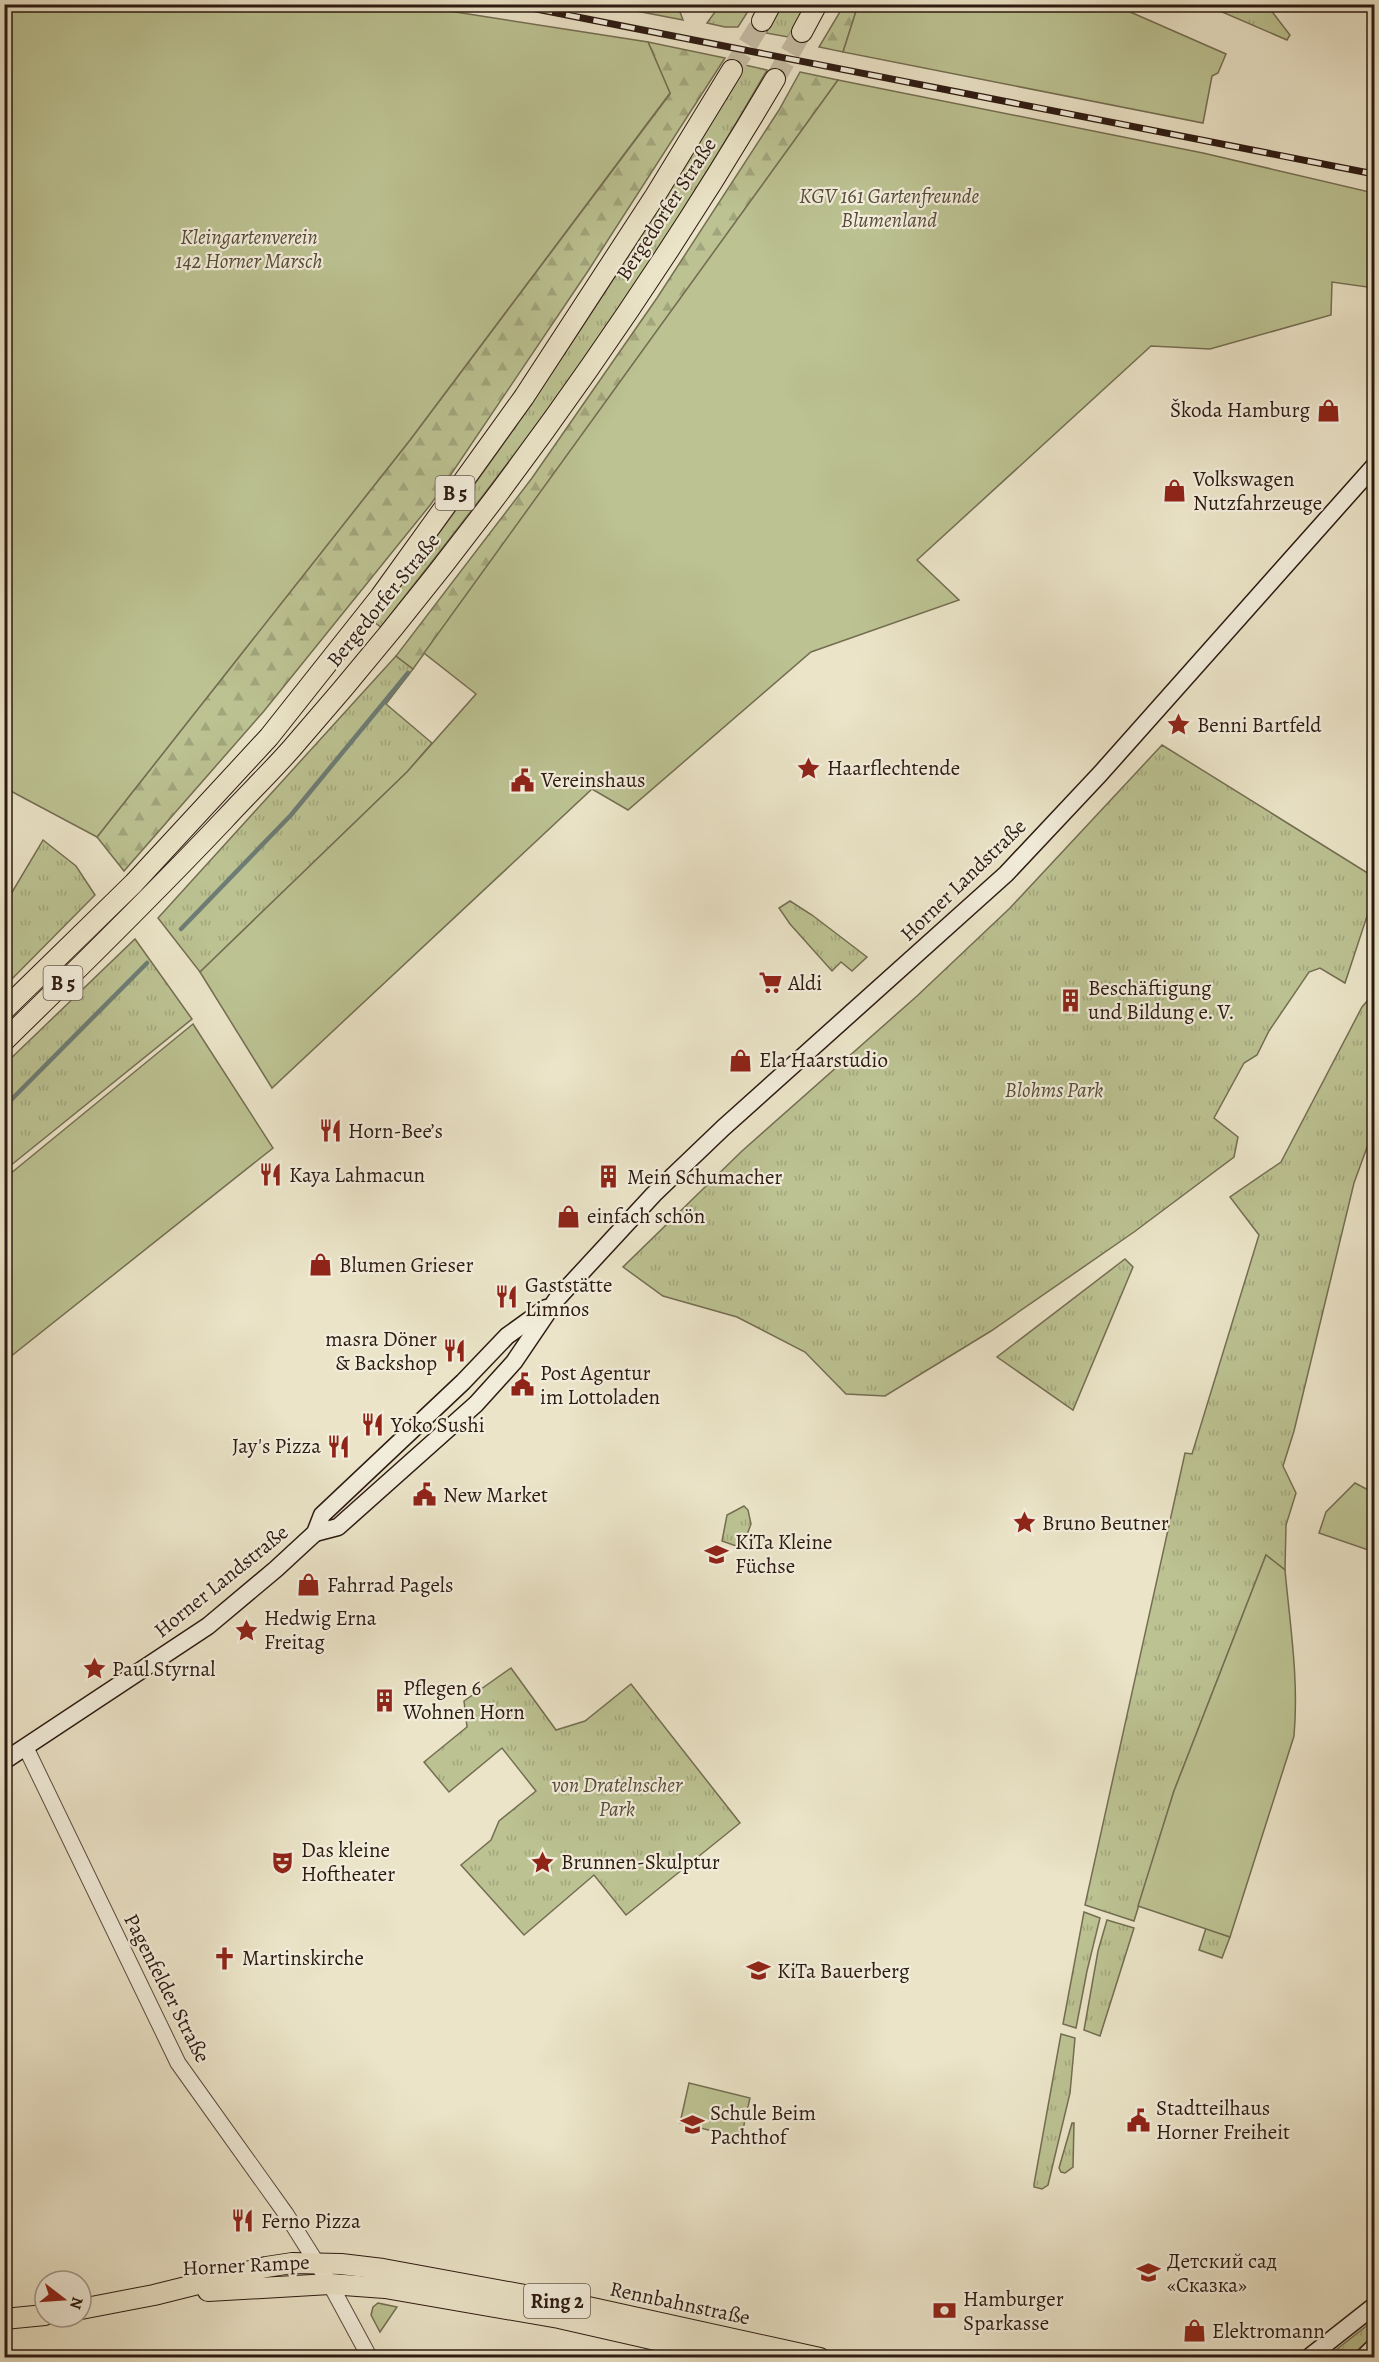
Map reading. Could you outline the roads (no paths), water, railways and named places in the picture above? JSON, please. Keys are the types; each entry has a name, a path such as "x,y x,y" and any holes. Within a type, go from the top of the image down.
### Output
{"main road":[{"path":"802,32 817,4"},
{"name":"Bergedorfer Straße","path":"4,1010 134,883 269,737 380,597 524,397 655,196 732,70"},
{"name":"Bergedorfer Straße","path":"4,1041 149,899 290,750 408,611 551,422 682,231 775,79"},
{"name":"Horner Landstraße","path":"315,1533 338,1527 476,1404 514,1362 556,1300 646,1202 723,1128 1006,874 1100,774 1374,466"},
{"name":"Horner Landstraße","path":"4,1761 208,1626 315,1533 322,1515 463,1382 507,1336 556,1300"},
{"name":"Horner Rampe","path":"93,2306 154,2295 266,2267 316,2263"},
{"name":"Rennbahnstraße","path":"316,2263 383,2269 556,2301 820,2358"},
{"name":"Horner Rampe","path":"154,2295 330,2284"},
{"name":"Rennbahnstraße","path":"330,2284 385,2288 513,2309 735,2358"},
{"path":"1308,2358 1374,2306"},
{"path":"4,2319 33,2315"},
{"path":"1363,2358 1374,2347"}],"street":[{"name":"Pagenfelder Straße","path":"26,1748 178,2063 286,2214 316,2263"},
{"name":"Horner Rampe","path":"316,2263 330,2284"},
{"path":"330,2284 370,2358"}],"waterway":[{"path":"181,929 291,815 408,673"},
{"path":"4,1107 147,963"}],"tunnel":[{"path":"732,70 762,21"},
{"path":"775,79 802,32"}],"railway":[{"path":"511,4 1374,174"}],"place":[{"name":"Škoda Hamburg","path":"1328,410"},
{"name":"Volkswagen Nutzfahrzeuge","path":"1175,491"},
{"name":"Benni Bartfeld","path":"1179,725"},
{"name":"Haarflechtende","path":"809,768"},
{"name":"Vereinshaus","path":"523,780"},
{"name":"Aldi","path":"770,983"},
{"name":"Beschäftigung und Bildung e. V.","path":"1070,1000"},
{"name":"Ela Haarstudio","path":"741,1060"},
{"name":"Horn-Bee’s","path":"330,1131"},
{"name":"Kaya Lahmacun","path":"271,1175"},
{"name":"Mein Schumacher","path":"609,1177"},
{"name":"einfach schön","path":"569,1216"},
{"name":"Blumen Grieser","path":"321,1265"},
{"name":"Gaststätte Limnos","path":"507,1297"},
{"name":"masra Döner & Backshop","path":"455,1351"},
{"name":"Post Agentur im Lottoladen","path":"522,1385"},
{"name":"Yoko Sushi","path":"373,1425"},
{"name":"Jay's Pizza","path":"339,1446"},
{"name":"New Market","path":"425,1495"},
{"name":"Bruno Beutner","path":"1024,1523"},
{"name":"KiTa Kleine Füchse","path":"717,1554"},
{"name":"Fahrrad Pagels","path":"309,1585"},
{"name":"Hedwig Erna Freitag","path":"246,1630"},
{"name":"Paul Styrnal","path":"94,1669"},
{"name":"Pflegen 6 Wohnen Horn","path":"385,1700"},
{"name":"Das kleine Hoftheater","path":"283,1862"},
{"name":"Brunnen-Skulptur","path":"543,1862"},
{"name":"Martinskirche","path":"224,1958"},
{"name":"KiTa Bauerberg","path":"759,1971"},
{"name":"Stadtteilhaus Horner Freiheit","path":"1138,2120"},
{"name":"Schule Beim Pachthof","path":"692,2125"},
{"name":"Ferno Pizza","path":"243,2221"},
{"name":"Детский сад «Сказка»","path":"1149,2273"},
{"name":"Hamburger Sparkasse","path":"945,2311"},
{"name":"Elektromann","path":"1194,2331"}],"park label":[{"name":"KGV 161 Gartenfreunde Blumenland","path":"889,208"},
{"name":"Kleingartenverein 142 Horner Marsch","path":"249,249"},
{"name":"Blohms Park","path":"1054,1090"},
{"name":"von Dratelnscher Park","path":"617,1797"}]}
